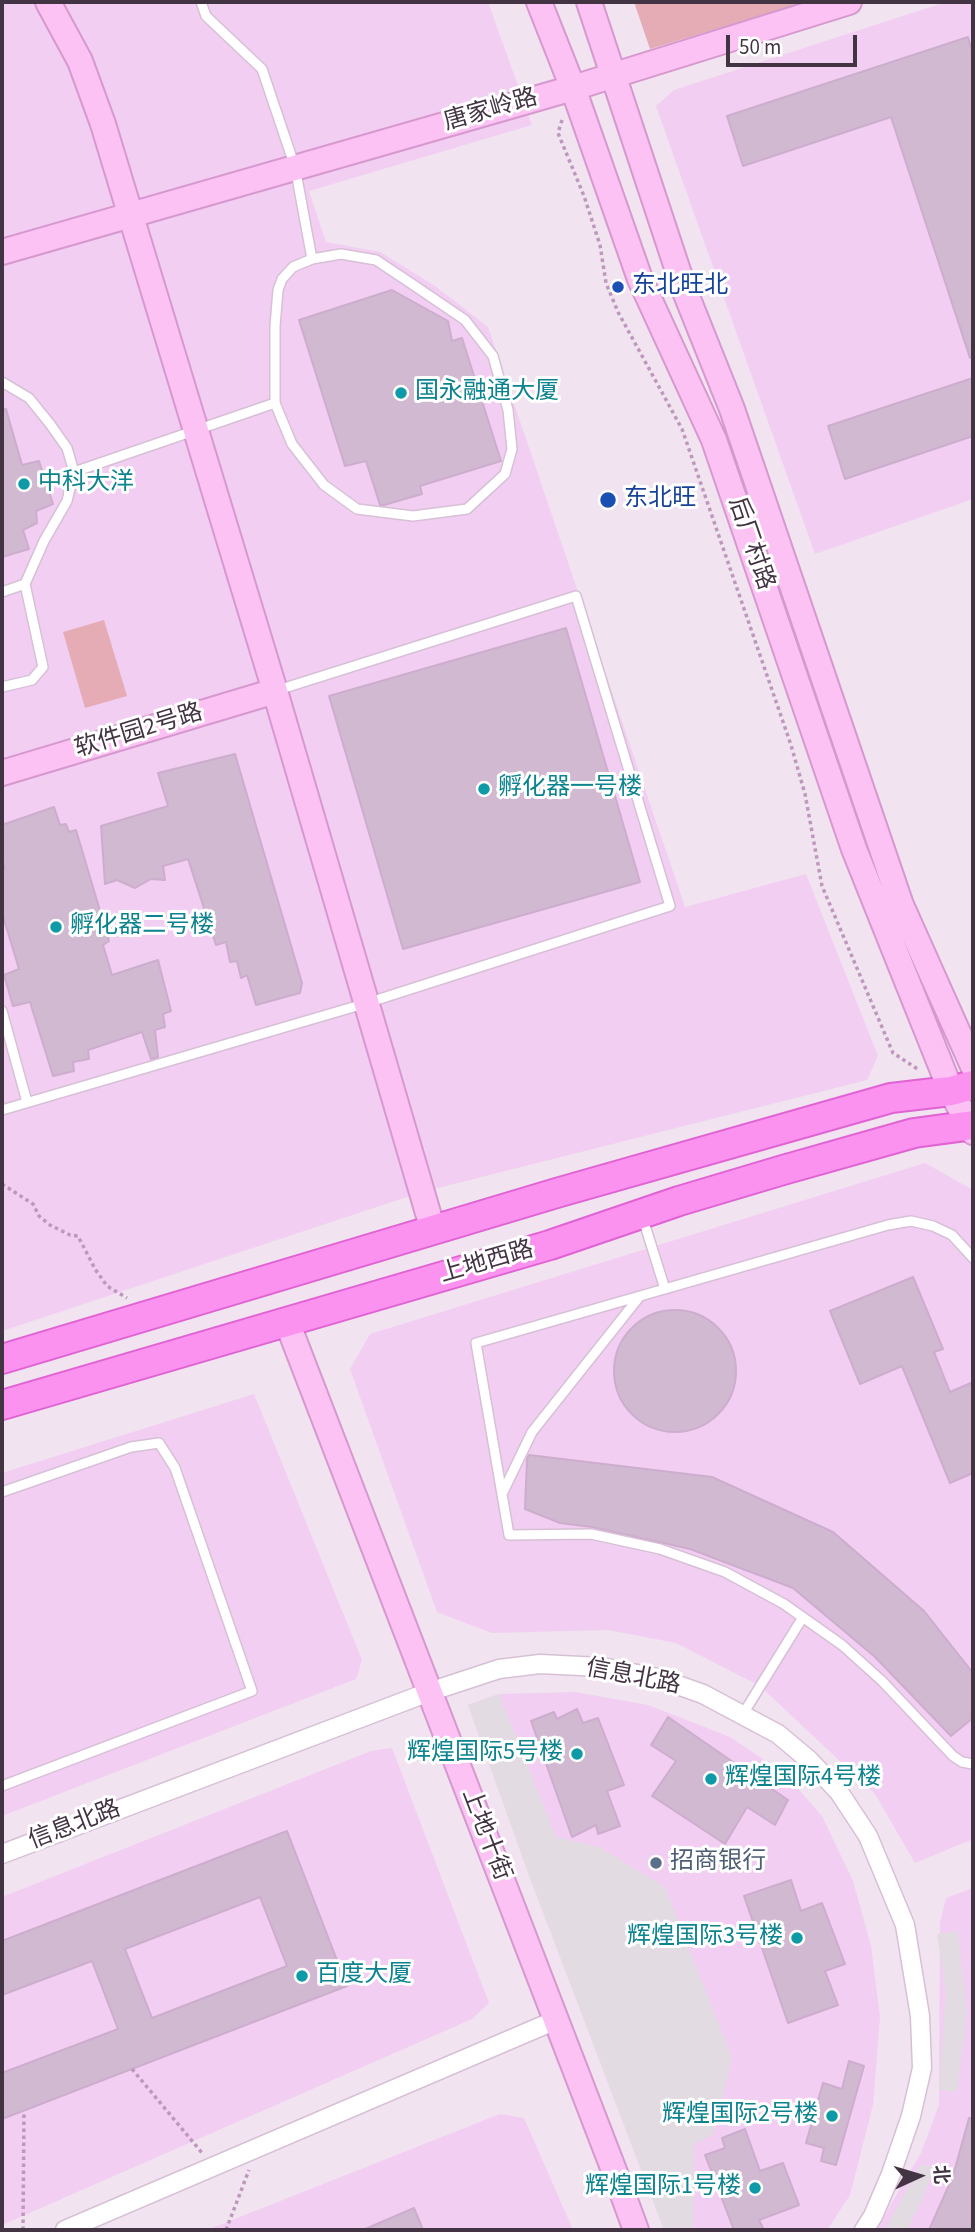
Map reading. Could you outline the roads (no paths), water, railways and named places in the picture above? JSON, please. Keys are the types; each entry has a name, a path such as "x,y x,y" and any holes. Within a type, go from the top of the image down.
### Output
{"main road":[{"name":"上地西路","path":"2,1359 433,1230 891,1098 962,1088"},
{"name":"上地西路","path":"2,1405 550,1245 692,1197 914,1132 972,1128"}],"street":[{"path":"48,2 80,61 103,124 275,691 433,1230"},
{"name":"后厂村路","path":"539,2 573,88 640,279 714,440 854,849 962,1088 972,1128"},
{"name":"后厂村路","path":"589,2 684,289 732,409 901,905 973,1066"},
{"name":"唐家岭路","path":"2,252 573,88 849,2"},
{"name":"软件园2号路","path":"2,773 275,691"},
{"name":"上地十街","path":"287,1322 635,2230"},
{"name":"信息北路","path":"2,1854 429,1692 499,1669 540,1664 601,1668 659,1678 703,1694 743,1714 788,1742 809,1760 839,1793 869,1836 905,1926 920,2016 922,2068 911,2116 891,2174 864,2230"},
{"path":"65,2230 556,2020"}],"lane":[{"path":"201,2 206,16 262,69 295,167 312,259"},
{"path":"341,254 376,260 465,320 493,356 508,410 512,449 505,474 467,509 413,516 357,509 324,485 292,443 275,403 275,326 278,290 282,279 293,267 312,259 341,254"},
{"path":"2,382 29,398 50,424 67,448 74,472 67,501 24,584 43,667 32,680 2,687"},
{"path":"74,472 275,403"},
{"path":"2,592 24,584"},
{"path":"2,1110 367,1003 670,906 576,596 275,691"},
{"path":"2,1011 27,1102"},
{"path":"642,1214 665,1289"},
{"path":"973,1258 952,1235 933,1226 911,1222 888,1225 476,1343 509,1535 592,1534 660,1549 724,1572 784,1604 842,1645 882,1681 953,1756 962,1762 973,1764"},
{"path":"502,1493 532,1433 640,1296"},
{"path":"2,1492 131,1447 159,1443 175,1468 253,1691 2,1786"},
{"path":"743,1714 803,1618"}],"place":[{"name":"东北旺北","path":"618,287"},
{"name":"国永融通大厦","path":"401,393"},
{"name":"中科大洋","path":"24,484"},
{"name":"东北旺","path":"608,500"},
{"name":"孵化器一号楼","path":"484,789"},
{"name":"孵化器二号楼","path":"56,927"},
{"name":"辉煌国际5号楼","path":"577,1754"},
{"name":"辉煌国际4号楼","path":"711,1779"},
{"name":"招商银行","path":"656,1863"},
{"name":"辉煌国际3号楼","path":"797,1938"},
{"name":"百度大厦","path":"302,1976"},
{"name":"辉煌国际2号楼","path":"832,2116"},
{"name":"辉煌国际1号楼","path":"755,2188"}]}
